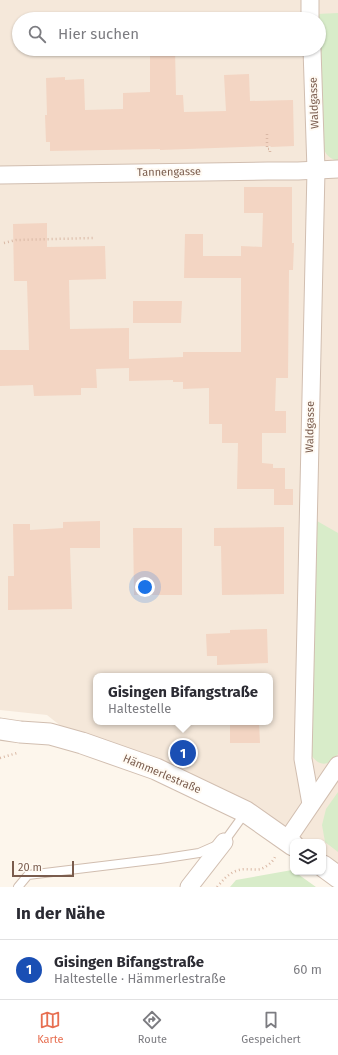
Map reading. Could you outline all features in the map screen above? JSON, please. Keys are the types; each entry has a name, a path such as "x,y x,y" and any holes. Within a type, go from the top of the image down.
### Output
{"street":[{"path":"310,0 310,12"},
{"name":"Waldgasse","path":"311,804 303,759 316,170 312,56"},
{"name":"Tannengasse","path":"0,175 298,171 338,169"},
{"name":"Hämmerlestraße","path":"0,739 10,731 50,734 82,743 156,769 246,812 290,842"},
{"path":"292,839 311,804 338,765"},
{"path":"189,887 224,842"},
{"path":"326,868 338,877"}],"lane":[{"path":"18,887 28,874 160,859 199,853 224,842 246,812"}],"path":[{"path":"4,243 16,240 93,238"},
{"path":"217,887 224,878 236,871 244,868 261,869 273,861 275,857"}],"shaded area":[{"path":"0,0 338,0 338,879 326,870 326,839 290,839 290,841 82,743 47,715 0,710"}],"green space":[{"path":"338,13 338,161 326,154 321,141 320,56 326,56 326,14"},
{"path":"317,521 338,533 338,754 331,761 324,764 316,761 310,753"},
{"path":"338,792 338,852 326,843 326,839 324,839 322,825 326,809"},
{"path":"290,870 290,875 299,875 316,887 230,887 236,880"}],"building":[{"path":"150,56 175,56 176,95 183,95 184,112 226,111 224,75 249,74 250,101 293,100 294,146 160,150 50,151 50,142 46,142 46,78 65,77 65,80 84,79 85,110 123,109 123,93 150,92"},
{"path":"244,187 292,187 292,243 294,243 293,270 289,270 288,378 276,378 275,411 286,411 286,433 262,433 262,463 273,464 273,468 285,468 285,489 293,489 293,505 274,505 274,489 237,489 238,443 222,443 222,424 209,424 209,388 183,389 183,382 173,382 173,380 129,381 129,359 183,357 183,352 241,352 241,278 184,278 185,234 203,234 203,256 241,256 241,246 262,247 263,213 244,213"},
{"path":"47,223 47,247 105,246 106,279 69,280 70,329 129,328 129,368 96,369 97,388 81,388 81,395 34,396 33,385 0,386 0,350 29,350 27,281 14,281 13,224"},
{"path":"133,301 182,301 181,323 133,323"},
{"path":"100,521 100,548 70,548 72,609 8,610 8,576 14,576 13,524 30,524 30,530 63,528 63,522"},
{"path":"284,527 284,594 222,595 221,546 214,546 214,528"},
{"path":"133,528 182,528 182,595 134,595"},
{"path":"267,629 268,663 217,665 217,656 207,656 206,634 230,633 230,630"},
{"path":"230,725 259,725 260,743 230,743"}],"place":[{"name":"Gisingen Bifangstraße","path":"183,753"}]}
